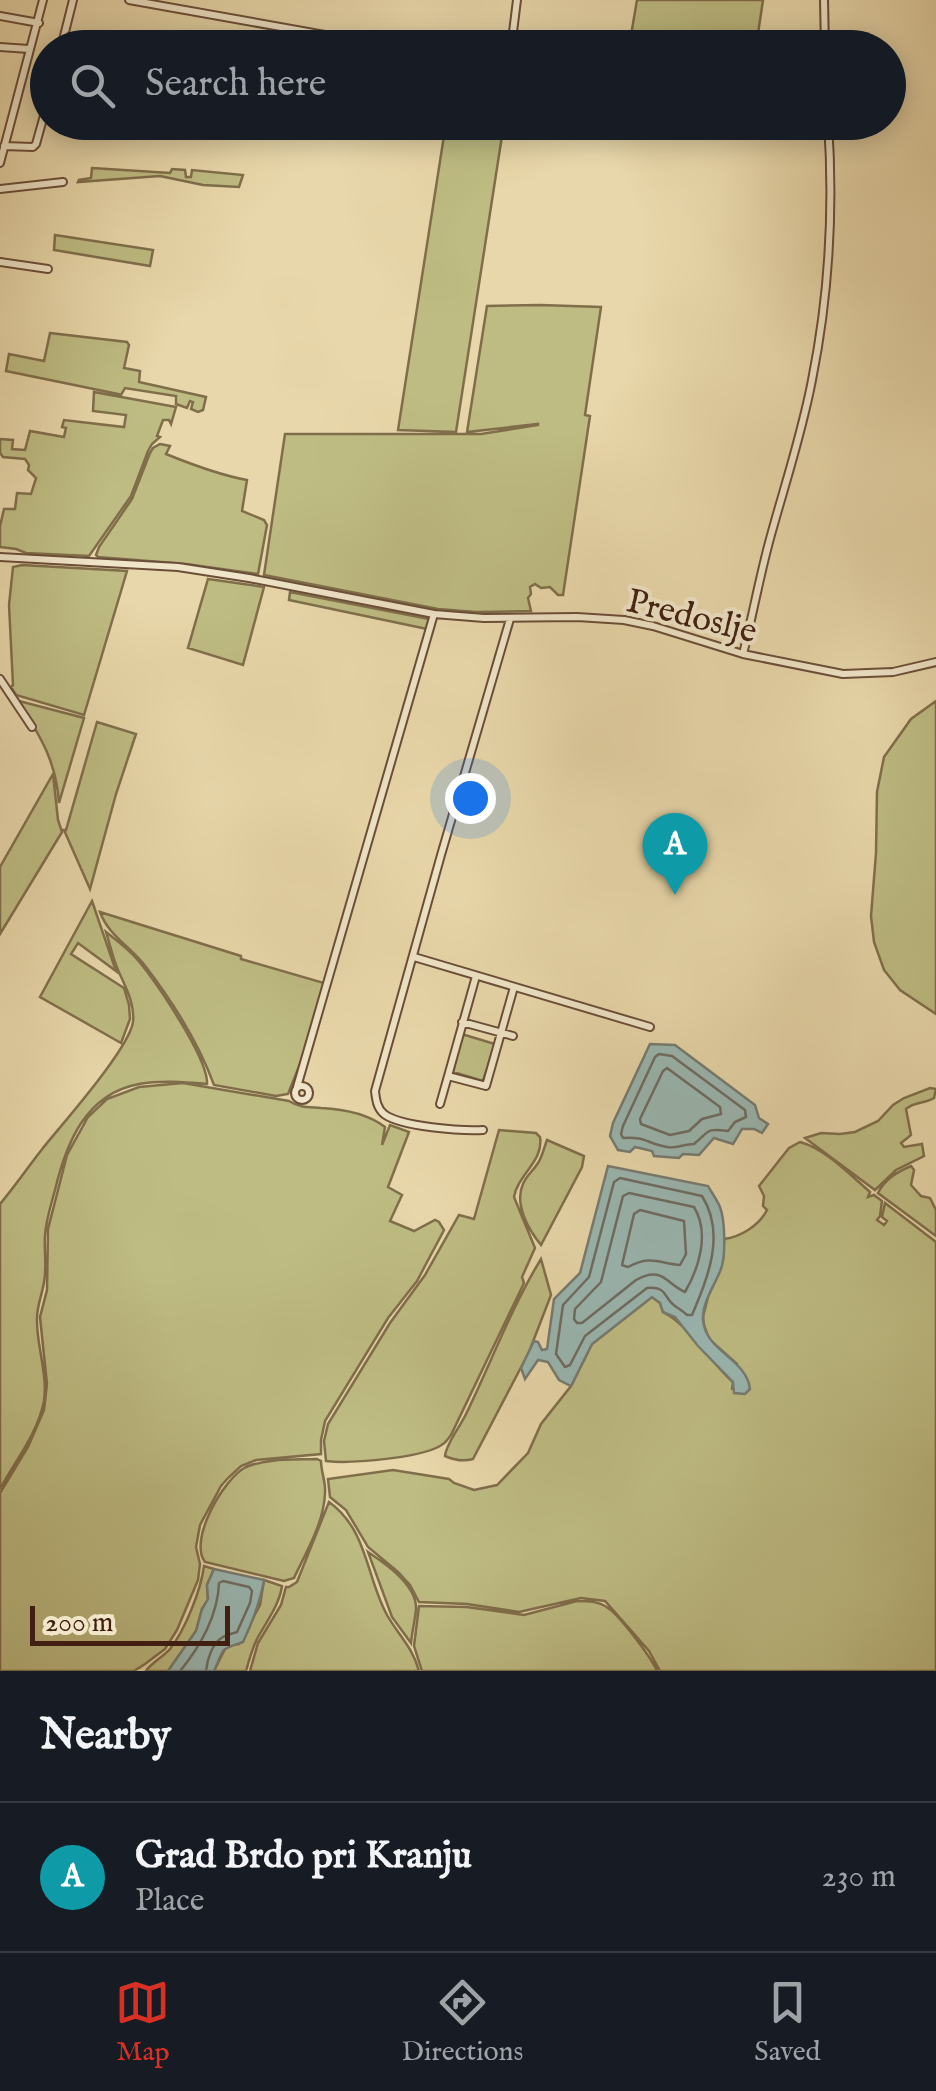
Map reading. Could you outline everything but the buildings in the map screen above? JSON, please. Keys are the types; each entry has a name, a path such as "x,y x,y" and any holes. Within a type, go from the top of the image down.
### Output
{"street":[{"path":"36,30 43,0"},
{"path":"66,30 73,0"},
{"path":"128,0 297,30"},
{"path":"513,30 518,0"},
{"path":"824,0 825,30"},
{"path":"0,16 38,23"},
{"path":"0,163 30,46"},
{"path":"0,47 29,49"},
{"path":"4,146 33,147 37,140"},
{"path":"743,654 816,357 830,238 828,140"},
{"path":"0,189 63,182"},
{"path":"0,262 48,269"},
{"name":"Predoslje","path":"0,557 178,567 434,614 624,620 743,654 843,674 892,672 936,662"},
{"path":"301,1087 302,1069 434,614"},
{"path":"484,1130 460,1131 384,1114 376,1102 375,1091 510,619"},
{"path":"0,678 32,727"},
{"path":"414,957 650,1027"},
{"path":"440,1104 476,976"},
{"path":"448,1076 486,1086 514,987"},
{"path":"462,1022 513,1036"}],"shaded area":[{"path":"637,0 763,0 759,30 632,30"},
{"path":"443,140 501,140 456,432 398,430"},
{"path":"92,168 170,173 172,169 185,170 186,177 191,177 192,170 243,175 239,187 160,176 78,182 91,178"},
{"path":"55,235 153,250 150,266 54,250"},
{"path":"487,306 601,307 585,415 590,416 563,595 535,584 530,587 528,598 531,611 476,612 438,609 264,575 285,434 481,434 538,425 467,432"},
{"path":"50,333 127,342 124,368 140,371 139,382 206,397 203,410 191,409 190,401 187,408 176,404 176,396 125,388 121,395 6,371 9,354 44,361"},
{"path":"94,392 176,407 171,424 163,420 157,436 160,437 148,451 131,496 89,556 26,553 0,547 4,509 15,509 17,493 31,494 36,478 25,459 3,457 0,439 13,440 12,449 25,450 30,431 64,437 64,420 124,427 126,415 93,411"},
{"path":"160,444 170,446 166,454 247,480 242,511 267,525 258,574 96,555 132,499 150,453"},
{"path":"13,567 127,571 84,715 16,695 11,687 9,605"},
{"path":"208,579 264,587 243,665 188,648"},
{"path":"290,592 429,619 427,629 289,600"},
{"path":"19,701 84,718 59,803 51,761"},
{"path":"936,701 936,1014 900,990 884,970 874,942 871,916 877,792 884,757 911,719"},
{"path":"97,722 136,734 90,889 64,830"},
{"path":"53,774 62,832 0,934 0,867"},
{"path":"92,901 116,971 78,943 71,954 124,988 130,1019 121,1043 40,997"},
{"path":"100,912 324,983 288,1094 276,1096 214,1085 193,1039 165,994 108,927"},
{"path":"106,932 136,958 166,999 198,1053 207,1084 156,1082 120,1090 92,1110 72,1139 46,1229 45,1279 37,1318 44,1401 31,1436 0,1489 0,1204 94,1086 129,1034 132,1008"},
{"path":"465,1035 495,1044 483,1081 453,1072"},
{"path":"183,1083 363,1116 385,1127 382,1145 390,1125 409,1132 388,1187 402,1195 390,1221 414,1231 435,1220 444,1230 417,1281 388,1318 325,1421 321,1454 256,1460 241,1466 221,1486 200,1525 196,1547 198,1580 165,1649 134,1671 0,1671 0,1493 28,1447 44,1410 47,1384 40,1317 47,1290 48,1229 67,1155 88,1117 107,1099 139,1087"},
{"path":"936,1089 934,1098 906,1109 911,1135 901,1143 904,1147 922,1144 924,1156 896,1170 875,1190 805,1138 821,1133 855,1132 878,1121 904,1098"},
{"path":"499,1130 536,1133 540,1137 535,1160 514,1197 535,1248 522,1277 524,1283 451,1435 440,1446 417,1454 367,1461 326,1461 324,1441 328,1424 390,1323 425,1275 459,1215 474,1219"},
{"path":"547,1140 584,1156 541,1245 527,1224 520,1200 523,1184 539,1161"},
{"path":"800,1142 837,1163 870,1192 868,1197 874,1195 882,1201 877,1220 884,1225 887,1221 882,1217 885,1203 936,1242 936,1671 660,1671 649,1651 605,1601 581,1598 519,1612 419,1602 410,1585 368,1547 346,1510 330,1497 328,1479 393,1470 449,1479 474,1490 497,1485 528,1453 541,1424 571,1386 592,1344 652,1297 733,1382 732,1390 737,1364 709,1339 703,1317 708,1297 723,1260 724,1239 749,1230 764,1216 767,1210 759,1186 789,1148"},
{"path":"911,1166 911,1185 921,1196 930,1198 936,1210 936,1236 878,1193 892,1177"},
{"path":"541,1259 551,1295 529,1352 473,1459 445,1456 511,1316"},
{"path":"321,1461 325,1485 324,1504 314,1537 294,1578 284,1581 205,1562 201,1539 205,1525 219,1496 237,1473 263,1462"},
{"path":"329,1502 352,1526 380,1600 419,1671 250,1671 258,1643 281,1605 286,1587 297,1582"},
{"path":"368,1552 399,1576 415,1600 411,1643 392,1617"},
{"path":"204,1566 214,1569 196,1631 168,1671 146,1671 170,1649 181,1631 196,1598"},
{"path":"264,1580 282,1586 246,1671 214,1671 227,1645 239,1644 260,1605"},
{"path":"577,1601 597,1603 613,1612 657,1671 422,1671 414,1646 419,1606 467,1607 524,1615"}],"water":[{"path":"650,1044 675,1045 755,1105 759,1118 768,1124 762,1133 742,1129 733,1144 714,1138 699,1155 683,1154 679,1158 654,1156 652,1151 635,1147 630,1152 618,1150 610,1136 613,1123"},
{"path":"608,1166 708,1186 720,1207 724,1255 703,1320 711,1340 742,1370 750,1389 745,1394 734,1393 733,1382 652,1297 592,1344 571,1386 559,1380 548,1362 538,1360 525,1379 521,1368 534,1341 542,1350 547,1349 554,1299 580,1273"},
{"path":"214,1569 264,1580 247,1634 243,1642 224,1650 214,1671 168,1671 196,1631"}],"place":[{"name":"Grad Brdo pri Kranju","path":"675,895"}]}
